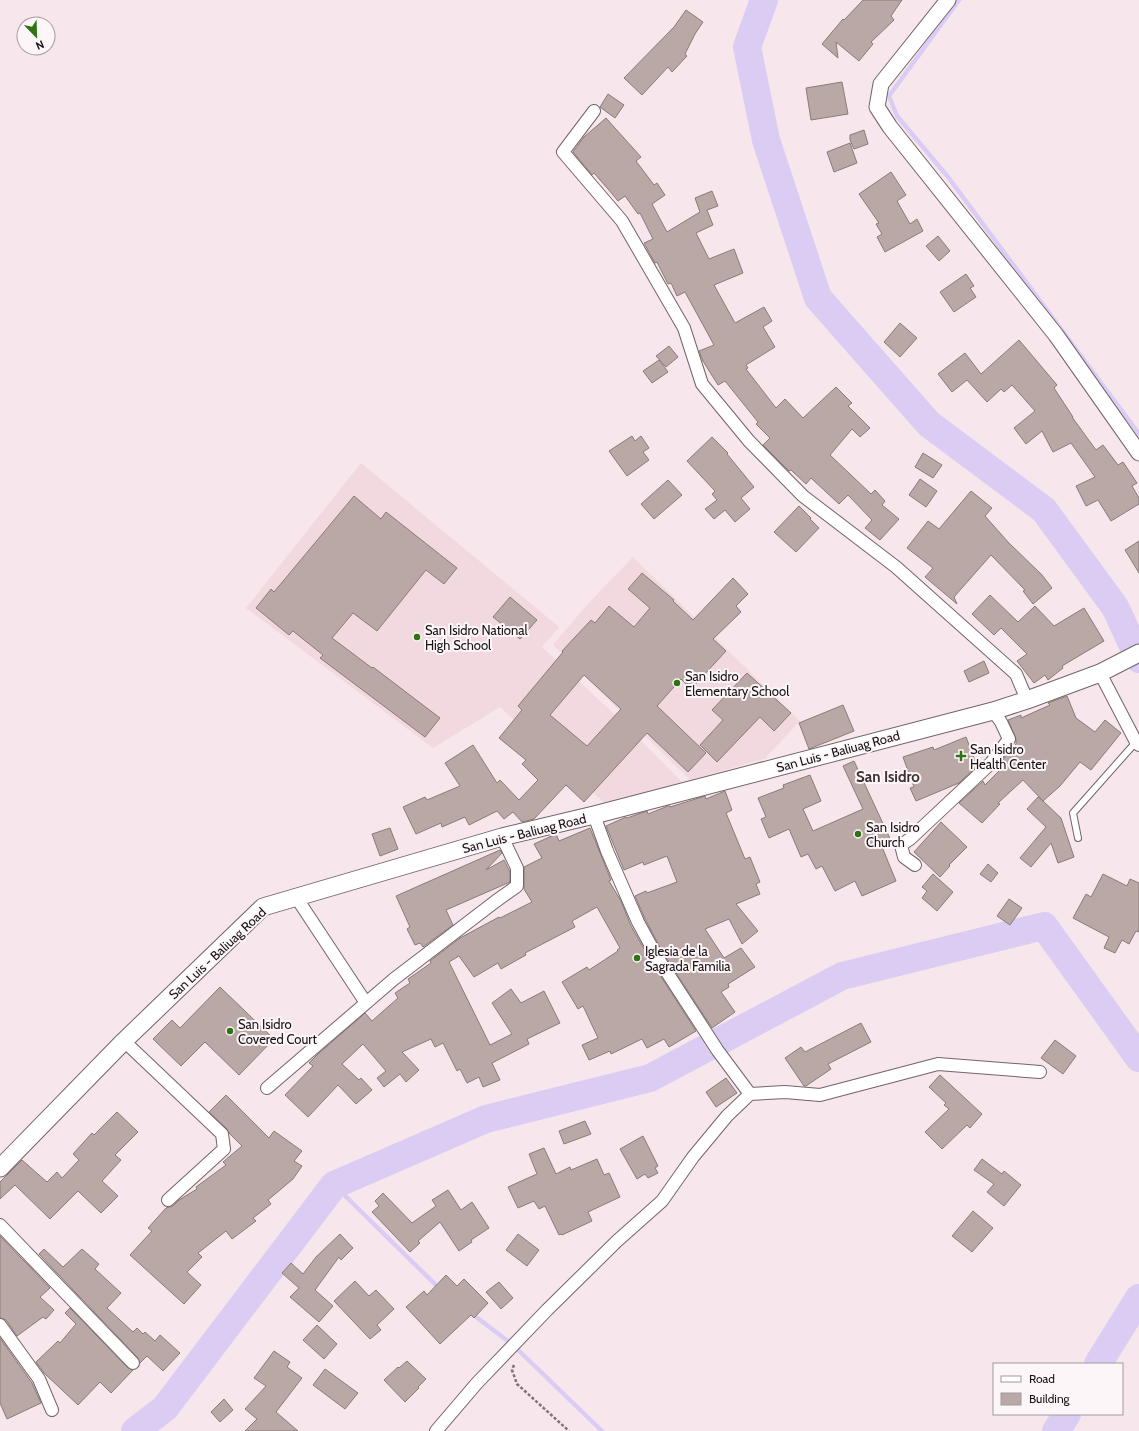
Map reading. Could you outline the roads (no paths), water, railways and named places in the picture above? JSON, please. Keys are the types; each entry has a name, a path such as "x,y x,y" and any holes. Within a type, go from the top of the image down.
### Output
{"main road":[{"name":"San Luis - Baliuag Road","path":"0,1168 124,1041 263,907 502,838 993,711 1105,671 1139,653"}],"street":[{"path":"948,0 881,84 877,107 890,127 1056,335 1139,453"},
{"path":"594,111 563,152 622,221 684,328 702,384 749,440 803,496 896,567 1016,674 1026,700"},
{"path":"1105,671 1138,744"},
{"path":"915,865 904,857 901,845 910,839 991,763 1009,739 1001,722 993,711"},
{"path":"594,815 607,851 638,922 666,972 718,1051 750,1094"},
{"path":"267,1088 394,978 517,886 517,868 502,838"},
{"path":"296,898 366,1003"},
{"path":"124,1041 222,1134 224,1149 168,1200"},
{"path":"436,1431 477,1383 513,1345 617,1241 662,1201 693,1157 727,1116 750,1094 785,1092 820,1095 938,1064 1040,1072"},
{"path":"0,1225 133,1363"},
{"path":"0,1325 39,1379 52,1410"}],"lane":[{"path":"1078,838 1073,813 1138,744"}],"waterway":[{"path":"764,0 747,47 766,140 818,298 929,424 1044,510 1115,607 1139,659"},
{"path":"959,0 889,96 897,116 948,177 1139,434"},
{"path":"135,1431 165,1408 334,1185 486,1119 650,1078 842,976 1044,926 1139,1058"},
{"path":"334,1185 440,1289"},
{"path":"1099,1363 1139,1298"},
{"path":"471,1313 513,1345 602,1431"},
{"path":"1056,1431 1066,1415"}],"place":[{"name":"San Isidro National High School","path":"417,637"},
{"name":"San Isidro Elementary School","path":"677,683"},
{"name":"San Isidro Health Center","path":"961,756"},
{"name":"San Isidro Church","path":"858,834"},
{"name":"Iglesia de la Sagrada Familia","path":"637,958"},
{"name":"San Isidro Covered Court","path":"230,1031"}],"district":[{"name":"San Isidro","path":"888,777"}]}
